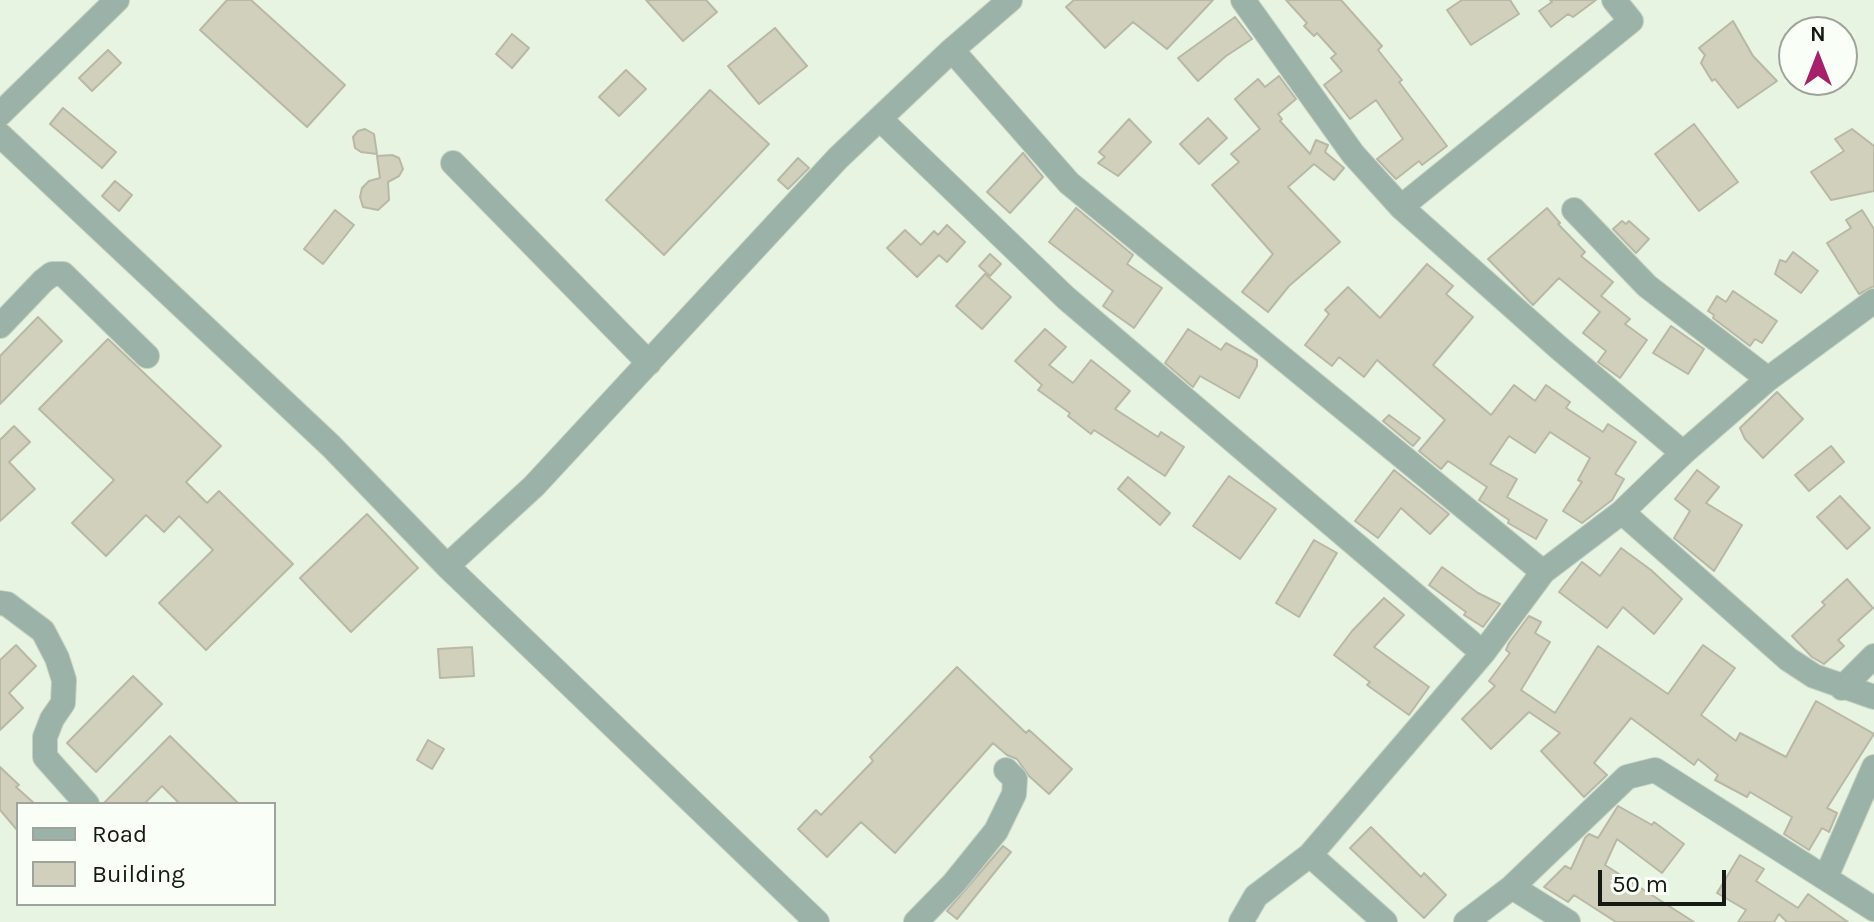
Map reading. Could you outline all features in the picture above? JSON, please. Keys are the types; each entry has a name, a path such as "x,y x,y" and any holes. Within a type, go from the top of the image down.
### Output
{"street":[{"path":"0,114 117,0"},
{"path":"447,566 534,486 838,158 952,50 1010,0"},
{"path":"1243,0 1353,154 1401,207 1683,453"},
{"path":"1401,207 1631,21 1614,0"},
{"path":"952,50 1069,183 1543,572"},
{"path":"880,119 1066,298 1483,653"},
{"path":"0,135 331,446 447,566 817,922"},
{"path":"453,163 649,363"},
{"path":"1574,210 1647,286 1768,379"},
{"path":"0,326 43,281 52,274 63,274 147,356"},
{"path":"1241,922 1256,896 1310,855 1483,653 1543,572 1622,512 1683,453 1768,379 1874,301"},
{"path":"1622,512 1788,659 1814,676 1874,697"},
{"path":"0,603 7,604 43,631 57,658 64,680 63,703 45,737 45,757 85,802"},
{"path":"1842,688 1874,656"},
{"path":"1826,877 1874,767"},
{"path":"916,922 954,883 996,831 1014,794 1015,779 1006,770"},
{"path":"1466,922 1512,887 1627,777 1655,770 1826,877 1864,911"},
{"path":"1310,855 1385,922"},
{"path":"1512,887 1568,922"}],"building":[{"path":"227,0 251,0 345,85 307,127 200,30"},
{"path":"646,0 706,0 717,12 683,41"},
{"path":"1074,0 1213,0 1167,49 1133,22 1105,48 1066,7"},
{"path":"1286,0 1341,0 1382,46 1378,50 1447,146 1422,165 1419,161 1396,179 1377,159 1403,139 1376,100 1350,119 1324,85 1342,71 1331,58 1336,54 1317,33 1314,36 1304,26 1307,23"},
{"path":"1462,0 1510,0 1519,14 1471,45 1447,10"},
{"path":"1550,0 1596,0 1573,17 1568,14 1551,27 1539,11 1552,2"},
{"path":"1235,17 1252,39 1226,56 1198,81 1178,58"},
{"path":"1733,21 1753,56 1777,81 1738,108 1715,79 1712,81 1701,63 1705,55 1699,48"},
{"path":"775,28 807,66 759,104 728,66"},
{"path":"512,34 529,48 512,68 496,54"},
{"path":"108,50 121,63 92,91 79,78"},
{"path":"626,70 646,89 619,116 599,97"},
{"path":"1279,76 1296,99 1278,114 1282,119 1280,121 1310,154 1316,140 1328,145 1325,152 1344,168 1334,180 1314,164 1288,187 1340,242 1289,286 1268,312 1242,292 1273,254 1212,185 1239,162 1231,154 1260,129 1235,99 1258,79 1265,87"},
{"path":"710,90 769,144 664,255 606,200"},
{"path":"63,108 116,152 102,168 50,124"},
{"path":"1208,118 1227,138 1199,164 1180,144"},
{"path":"1129,119 1151,142 1118,176 1098,163 1105,157 1099,152"},
{"path":"1694,124 1738,182 1699,211 1655,154"},
{"path":"365,129 374,134 377,154 355,148 353,137"},
{"path":"1852,129 1874,146 1874,191 1831,200 1811,172 1844,151 1835,139"},
{"path":"1023,153 1043,177 1010,213 987,192"},
{"path":"377,156 399,158 403,169 399,176 388,182 389,200 378,210 363,207 360,197 362,188 369,181 380,178"},
{"path":"798,158 809,168 788,189 778,180"},
{"path":"115,181 132,195 119,211 102,196"},
{"path":"1076,208 1133,255 1127,264 1162,288 1134,328 1103,306 1113,291 1049,242"},
{"path":"1547,208 1585,252 1581,256 1613,282 1601,296 1630,319 1625,324 1647,340 1620,378 1598,362 1606,351 1583,333 1600,312 1559,278 1533,305 1488,259"},
{"path":"335,210 354,225 323,264 304,249"},
{"path":"1862,210 1874,229 1874,286 1859,294 1827,243 1851,228 1846,220"},
{"path":"1622,221 1626,224 1629,221 1649,239 1636,253 1613,229"},
{"path":"947,225 965,242 947,262 939,255 917,277 887,248 905,230 921,245 934,231 938,235"},
{"path":"1793,252 1818,271 1801,293 1775,274 1780,260 1786,262"},
{"path":"990,254 1001,264 990,276 979,266"},
{"path":"1427,264 1453,286 1446,294 1473,317 1433,365 1491,415 1514,385 1535,401 1546,385 1570,402 1566,408 1603,432 1608,424 1636,442 1615,474 1624,479 1612,500 1582,523 1563,511 1582,482 1578,480 1590,458 1550,432 1535,453 1509,436 1490,464 1517,479 1507,497 1547,520 1536,539 1508,523 1509,520 1479,500 1487,487 1448,461 1441,469 1419,451 1445,420 1377,360 1364,377 1339,357 1332,366 1305,345 1329,314 1325,310 1348,287 1380,318"},
{"path":"985,274 1011,297 982,329 956,306"},
{"path":"1733,291 1777,321 1762,343 1755,339 1750,346 1708,311 1717,296 1726,302"},
{"path":"38,317 62,341 0,404 0,356"},
{"path":"1671,326 1704,349 1688,374 1653,353"},
{"path":"1045,329 1066,347 1049,365 1073,383 1091,360 1130,391 1115,409 1158,437 1161,432 1184,447 1165,476 1094,430 1091,434 1068,416 1070,413 1038,390 1042,385 1015,361"},
{"path":"1188,329 1221,350 1226,343 1257,360 1257,366 1239,398 1200,376 1193,387 1165,363"},
{"path":"108,339 221,446 186,482 207,503 219,491 293,564 206,650 159,603 213,550 179,516 164,532 146,515 106,556 72,523 114,480 39,409"},
{"path":"1777,392 1803,419 1763,458 1745,439 1740,428"},
{"path":"1389,415 1420,438 1413,446 1383,421"},
{"path":"14,426 30,442 9,462 35,489 0,521 0,440"},
{"path":"1831,446 1844,462 1809,491 1795,475"},
{"path":"1394,470 1449,514 1430,534 1401,508 1378,538 1355,521"},
{"path":"1697,470 1719,487 1706,503 1742,525 1714,571 1674,538 1690,511 1675,499"},
{"path":"1229,476 1276,509 1240,559 1193,526"},
{"path":"1128,477 1170,513 1160,525 1118,489"},
{"path":"1840,496 1870,528 1847,549 1817,517"},
{"path":"367,514 418,568 351,632 300,578"},
{"path":"1314,540 1337,553 1299,617 1276,603"},
{"path":"1621,548 1682,599 1654,634 1623,607 1607,628 1559,592 1582,562 1600,576"},
{"path":"1442,567 1478,593 1500,604 1483,627 1429,585"},
{"path":"1847,579 1873,608 1838,640 1844,646 1824,664 1812,657 1792,636"},
{"path":"1384,598 1404,615 1374,647 1429,687 1409,715 1367,685 1370,682 1334,655"},
{"path":"1529,616 1541,622 1535,633 1550,642 1521,690 1555,713 1598,646 1668,694 1703,645 1735,668 1701,715 1736,741 1740,733 1786,757 1816,701 1874,734 1827,808 1837,813 1829,832 1822,828 1809,850 1784,834 1792,817 1750,792 1747,797 1715,780 1718,775 1698,759 1694,765 1631,718 1594,763 1607,775 1584,797 1541,751 1560,733 1529,712 1491,749 1462,719 1495,686 1489,681 1510,653 1506,650 1509,643"},
{"path":"16,645 36,666 9,693 23,708 0,730 0,660"},
{"path":"472,647 474,676 440,678 438,649"},
{"path":"957,667 1026,733 1029,730 1072,769 1049,794 1029,776 1017,759 993,743 895,853 861,822 827,857 798,829 816,810 821,815 873,761 870,757"},
{"path":"133,676 162,704 96,772 67,743"},
{"path":"170,736 237,802 178,802 162,786 146,802 105,802"},
{"path":"428,740 444,749 432,769 417,760"},
{"path":"0,767 33,802 16,802 16,829 0,810"},
{"path":"1618,806 1652,825 1654,822 1684,844 1662,873 1617,839 1605,865 1694,922 1616,922 1574,895 1568,902 1544,887 1565,866 1571,869 1585,838 1589,834 1598,838"},
{"path":"1371,827 1421,877 1424,873 1446,895 1424,918 1350,848"},
{"path":"1003,846 1011,852 957,919 947,911"},
{"path":"1740,855 1764,869 1756,881 1798,908 1808,894 1848,922 1787,922 1779,914 1774,922 1738,922 1746,910 1717,893"}]}
